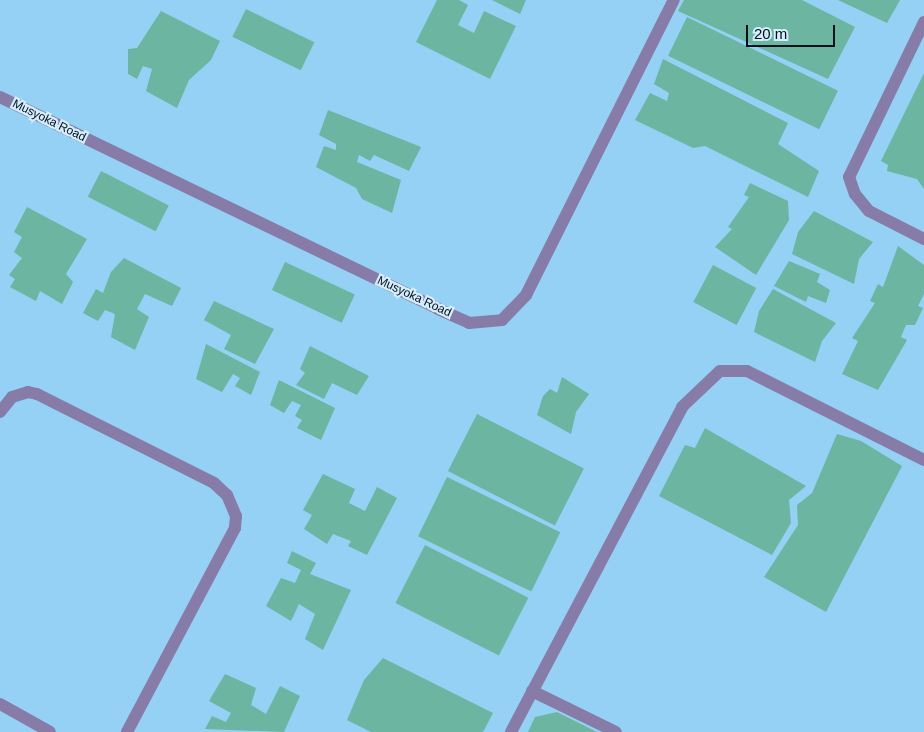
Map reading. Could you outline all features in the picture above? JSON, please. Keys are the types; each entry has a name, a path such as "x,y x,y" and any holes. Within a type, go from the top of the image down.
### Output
{"street":[{"name":"Musyoka Road","path":"0,97 469,323 502,320 526,295 674,0"},
{"path":"924,22 850,177 855,194 869,211 924,239"},
{"path":"511,732 682,407 720,371 747,371 924,460"},
{"path":"0,412 12,397 28,392 37,394 214,483 227,495 236,516 235,528 127,732"},
{"path":"532,691 616,732"},
{"path":"0,704 50,732"}],"building":[{"path":"437,0 459,0 468,5 458,25 474,33 484,11 516,26 490,79 416,42"},
{"path":"492,0 526,0 520,14"},
{"path":"684,0 802,0 855,27 828,79 678,11"},
{"path":"838,0 900,0 887,23"},
{"path":"246,9 314,42 301,70 232,37"},
{"path":"161,11 220,41 211,60 189,80 177,108 146,91 152,69 143,66 137,79 128,74 128,49 137,48"},
{"path":"687,17 838,91 819,129 668,56"},
{"path":"663,59 788,123 778,144 819,171 808,197 705,146 693,148 635,120 650,93 667,101 669,93 654,84"},
{"path":"924,73 924,189 917,179 887,171 888,165 881,161"},
{"path":"328,110 421,147 409,171 374,155 370,161 359,155 357,162 401,180 392,213 362,199 356,188 316,167 324,146 336,150 336,144 319,135"},
{"path":"101,171 169,206 156,231 88,197"},
{"path":"750,183 788,201 789,220 756,275 715,247 732,229 728,227 749,197 744,195"},
{"path":"27,207 87,239 66,274 73,282 62,304 40,291 36,301 10,287 15,279 9,275 22,258 14,252 22,237 14,232"},
{"path":"814,211 873,242 859,259 854,284 792,254 798,232"},
{"path":"898,246 924,265 924,294 918,306 923,308 915,325 906,325 901,337 907,340 878,390 842,374 858,341 852,338 875,303 870,301 878,284 883,287"},
{"path":"124,258 181,288 172,306 145,294 137,309 149,317 135,350 111,337 115,314 105,310 98,321 83,313 96,289 103,293 111,272"},
{"path":"789,261 820,274 817,282 830,290 826,303 808,296 806,302 774,286"},
{"path":"285,262 355,295 342,323 272,290"},
{"path":"713,265 756,288 737,325 693,302"},
{"path":"773,289 836,323 822,341 815,362 754,332 759,311"},
{"path":"214,301 274,329 255,364 224,349 231,335 204,320"},
{"path":"206,344 260,372 251,395 235,386 240,378 233,374 222,392 196,379"},
{"path":"310,346 369,376 357,395 332,383 324,399 296,385 305,373 300,369"},
{"path":"562,377 589,394 576,412 571,434 537,415 543,396 550,389 557,393"},
{"path":"279,380 335,408 321,440 297,428 302,420 295,416 301,405 292,401 284,413 270,405"},
{"path":"477,414 584,468 555,526 448,471"},
{"path":"705,428 806,486 789,500 791,523 772,555 659,496 685,445 695,448"},
{"path":"837,434 861,441 902,466 826,612 764,577 798,525 797,505 812,493"},
{"path":"323,474 355,489 349,503 365,511 377,487 397,498 367,555 348,546 351,541 333,534 327,544 304,529 312,515 303,510"},
{"path":"447,477 560,532 531,592 418,536"},
{"path":"425,545 528,598 499,656 395,603"},
{"path":"292,551 316,563 310,574 351,590 323,650 305,639 315,614 299,604 291,621 266,606 281,578 295,583 301,570 287,563"},
{"path":"383,658 493,713 483,732 371,732 347,720 364,680"},
{"path":"225,674 256,688 251,705 266,714 280,686 300,696 284,732 205,729 212,716 226,722 231,713 209,701"},
{"path":"557,712 597,732 528,732 535,717"}]}
